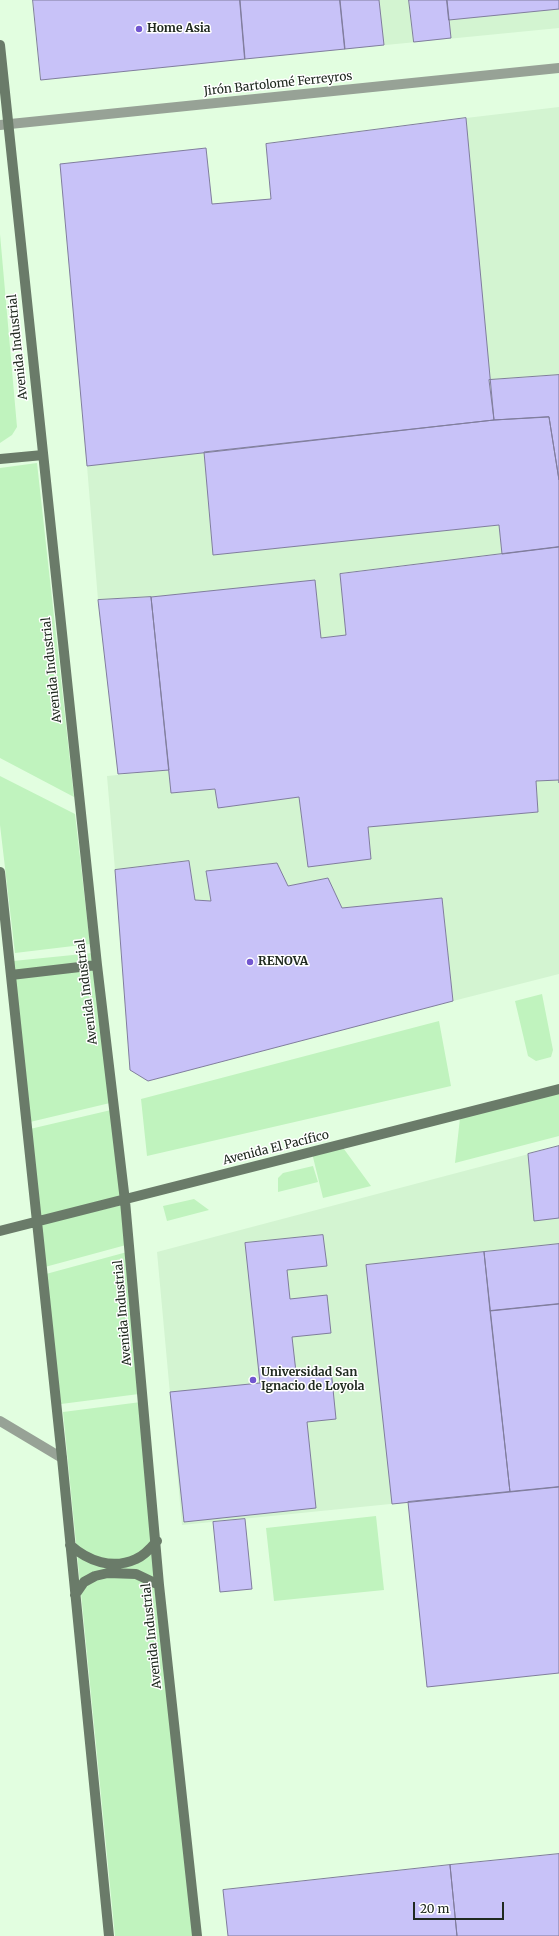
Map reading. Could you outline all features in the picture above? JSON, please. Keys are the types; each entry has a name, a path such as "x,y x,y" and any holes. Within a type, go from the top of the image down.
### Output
{"main road":[{"name":"Avenida Industrial","path":"0,45 4,125 43,455 97,965 125,1200 157,1541 159,1585 197,1936"},
{"path":"0,460 43,455"},
{"path":"0,872 62,1458 110,1936"},
{"path":"11,974 97,965"},
{"name":"Avenida El Pacífico","path":"0,1231 559,1089"},
{"path":"70,1545 81,1555 91,1560 105,1563 123,1563 136,1559 157,1541"},
{"path":"75,1595 84,1582 95,1576 108,1574 136,1574 159,1585"}],"street":[{"name":"Jirón Bartolomé Ferreyros","path":"4,125 559,68"},
{"path":"0,1421 62,1458"}],"shaded area":[{"path":"340,0 559,0 559,28 345,49"},
{"path":"559,107 559,375 489,380 466,118"},
{"path":"0,234 17,427 12,435 0,443"},
{"path":"204,452 213,555 499,525 502,554 340,573 346,635 321,638 315,581 151,597 98,600 87,466"},
{"path":"37,463 74,797 0,758 0,468"},
{"path":"169,770 171,793 215,789 219,808 299,797 308,867 371,859 368,827 538,812 536,781 559,780 559,974 453,1001 442,898 342,908 328,878 288,886 276,863 206,871 211,901 195,900 189,861 115,870 107,776"},
{"path":"0,776 75,814 90,944 15,953 0,825"},
{"path":"93,953 110,1103 30,1122 13,961"},
{"path":"542,994 553,1050 551,1057 536,1061 528,1056 515,1001"},
{"path":"439,1021 451,1086 147,1156 141,1099"},
{"path":"559,1092 559,1136 455,1163 460,1118"},
{"path":"111,1110 122,1198 39,1218 30,1129"},
{"path":"341,1145 371,1186 323,1198 312,1153"},
{"path":"559,1146 559,1487 182,1525 157,1252"},
{"path":"313,1166 318,1182 278,1192 278,1178 283,1173"},
{"path":"194,1199 209,1210 167,1221 163,1206"},
{"path":"122,1205 126,1245 45,1267 41,1224"},
{"path":"127,1252 139,1394 61,1404 46,1274"},
{"path":"141,1402 195,1936 115,1936 63,1412"},
{"path":"376,1516 384,1590 274,1601 266,1528"}],"building":[{"name":"Home Asia","path":"33,0 240,0 245,59 41,80"},
{"path":"240,0 340,0 345,49 245,59"},
{"path":"340,0 379,0 384,45 345,49"},
{"path":"409,0 447,0 451,38 414,42"},
{"path":"447,0 559,0 559,9 449,20"},
{"path":"466,118 494,420 87,466 60,164 206,148 212,204 271,199 266,144"},
{"path":"559,375 559,480 549,417 494,420 489,380"},
{"path":"549,417 559,480 559,547 502,554 499,525 213,555 204,452 494,420"},
{"path":"559,547 559,780 536,781 538,812 368,827 371,859 308,867 299,797 218,808 215,789 171,793 151,597 315,580 321,638 346,635 340,574"},
{"path":"151,597 169,770 118,774 98,600"},
{"path":"189,861 195,900 211,901 206,871 277,863 288,886 328,878 342,908 442,898 453,1001 148,1081 130,1070 115,870"},
{"path":"559,1146 559,1218 534,1221 528,1154"},
{"path":"323,1235 327,1266 287,1270 290,1299 327,1295 331,1333 292,1337 296,1372 331,1369 336,1419 307,1422 316,1508 184,1522 170,1392 260,1383 245,1243"},
{"path":"559,1244 559,1304 490,1311 484,1252"},
{"path":"484,1252 510,1492 392,1504 366,1265"},
{"path":"559,1304 559,1487 510,1492 490,1311"},
{"path":"559,1487 559,1673 427,1687 408,1502"},
{"path":"245,1519 252,1589 220,1592 213,1522"},
{"path":"559,1854 559,1936 457,1936 450,1865"},
{"path":"450,1865 457,1936 228,1936 223,1890"}],"place":[{"name":"Home Asia","path":"139,29"},
{"name":"RENOVA","path":"250,962"},
{"name":"Universidad San Ignacio de Loyola","path":"253,1380"}]}
